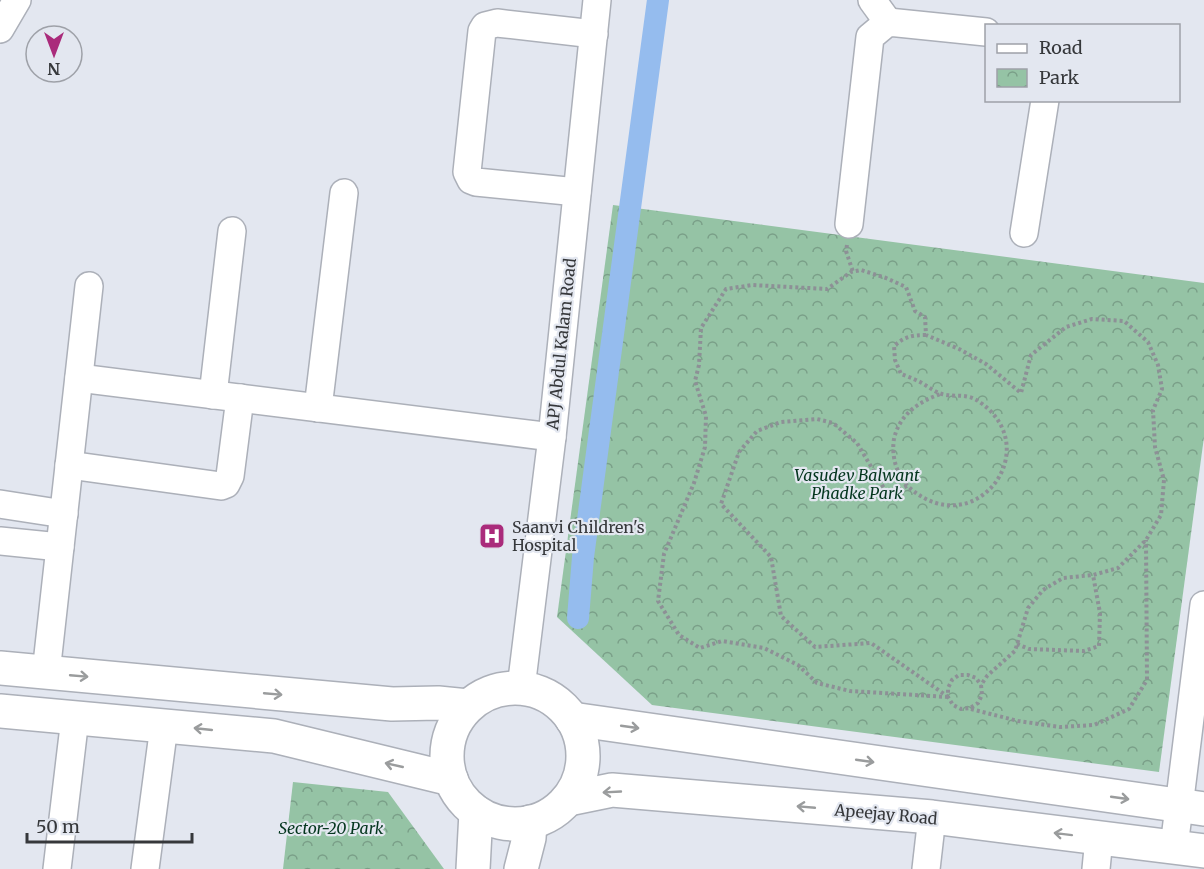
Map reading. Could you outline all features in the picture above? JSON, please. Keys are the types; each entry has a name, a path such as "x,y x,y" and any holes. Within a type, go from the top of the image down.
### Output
{"main road":[{"path":"0,668 392,704 438,703 468,706"},
{"path":"521,688 541,693 559,704 572,719 581,738 584,759 579,780 568,799 551,814 530,822 511,824 493,820 476,812 457,792 451,779 447,760 449,740 456,722 468,706 484,695 502,689 521,688"},
{"path":"0,711 274,736 451,779"},
{"path":"572,719 1191,808"},
{"name":"Apeejay Road","path":"568,799 612,790 932,817 1097,854 1189,849"},
{"path":"473,869 476,812"},
{"path":"521,869 529,838 530,822"}],"street":[{"path":"0,28 17,0"},
{"name":"APJ Abdul Kalam Road","path":"521,688 552,437 597,0"},
{"path":"872,0 888,22"},
{"path":"577,192 476,182 468,176 468,160 482,31 485,26 497,22 594,33"},
{"path":"849,224 870,37 888,22 985,32"},
{"path":"1024,233 1045,102"},
{"path":"318,408 344,193"},
{"path":"213,395 232,231"},
{"path":"46,673 89,286"},
{"path":"79,378 552,437"},
{"path":"69,465 222,486 226,484 230,476 240,398"},
{"path":"0,504 64,514"},
{"path":"0,541 60,547"},
{"path":"1189,849 1204,605"},
{"path":"57,869 75,718"},
{"path":"145,869 164,726"},
{"path":"926,869 932,817"}],"path":[{"path":"926,335 925,317 915,311 906,287 861,270 850,272 827,289 752,285 726,289 701,328 699,365 695,381 706,416 705,447 694,483 664,554 658,601 679,635 700,648 722,641 764,648 798,665 817,683 850,691 948,697"},
{"path":"941,394 901,374 894,360 894,346 902,339 915,335 926,335 959,349 986,364 1021,393 1031,355 1066,327 1092,319 1124,321 1148,342 1158,365 1162,389 1153,411 1155,447 1164,480 1161,515 1146,540 1118,568 1093,575 1062,578 1043,590 1028,608 1015,651 987,676 981,686"},
{"path":"941,394 961,394 979,401 994,414 1004,431 1007,451 1004,470 994,487 978,499 960,506 940,506 922,499 907,486 898,472 894,455 894,438 911,409 925,399 941,394"},
{"path":"907,486 888,495 857,443 832,423 817,419 781,422 757,431 739,452 721,504 771,557 781,616 815,647 871,643 948,697 953,705 961,709 970,708 1018,721 1060,727 1094,725 1129,709 1147,680 1146,540"},
{"path":"1017,644 1029,649 1084,651 1099,646 1100,613 1093,575"},
{"path":"948,697 948,688 952,680 959,675 976,678 981,686 982,695 978,703 970,708"}],"green space":[{"name":"Vasudev Balwant Phadke Park","path":"613,205 1204,283 1204,437 1159,772 652,705 557,617"},
{"name":"Sector-20 Park","path":"293,782 388,792 444,869 283,869"}],"waterway":[{"path":"578,618 583,557 658,0"}],"place":[{"name":"Saanvi Children's Hospital","path":"492,536"}]}
